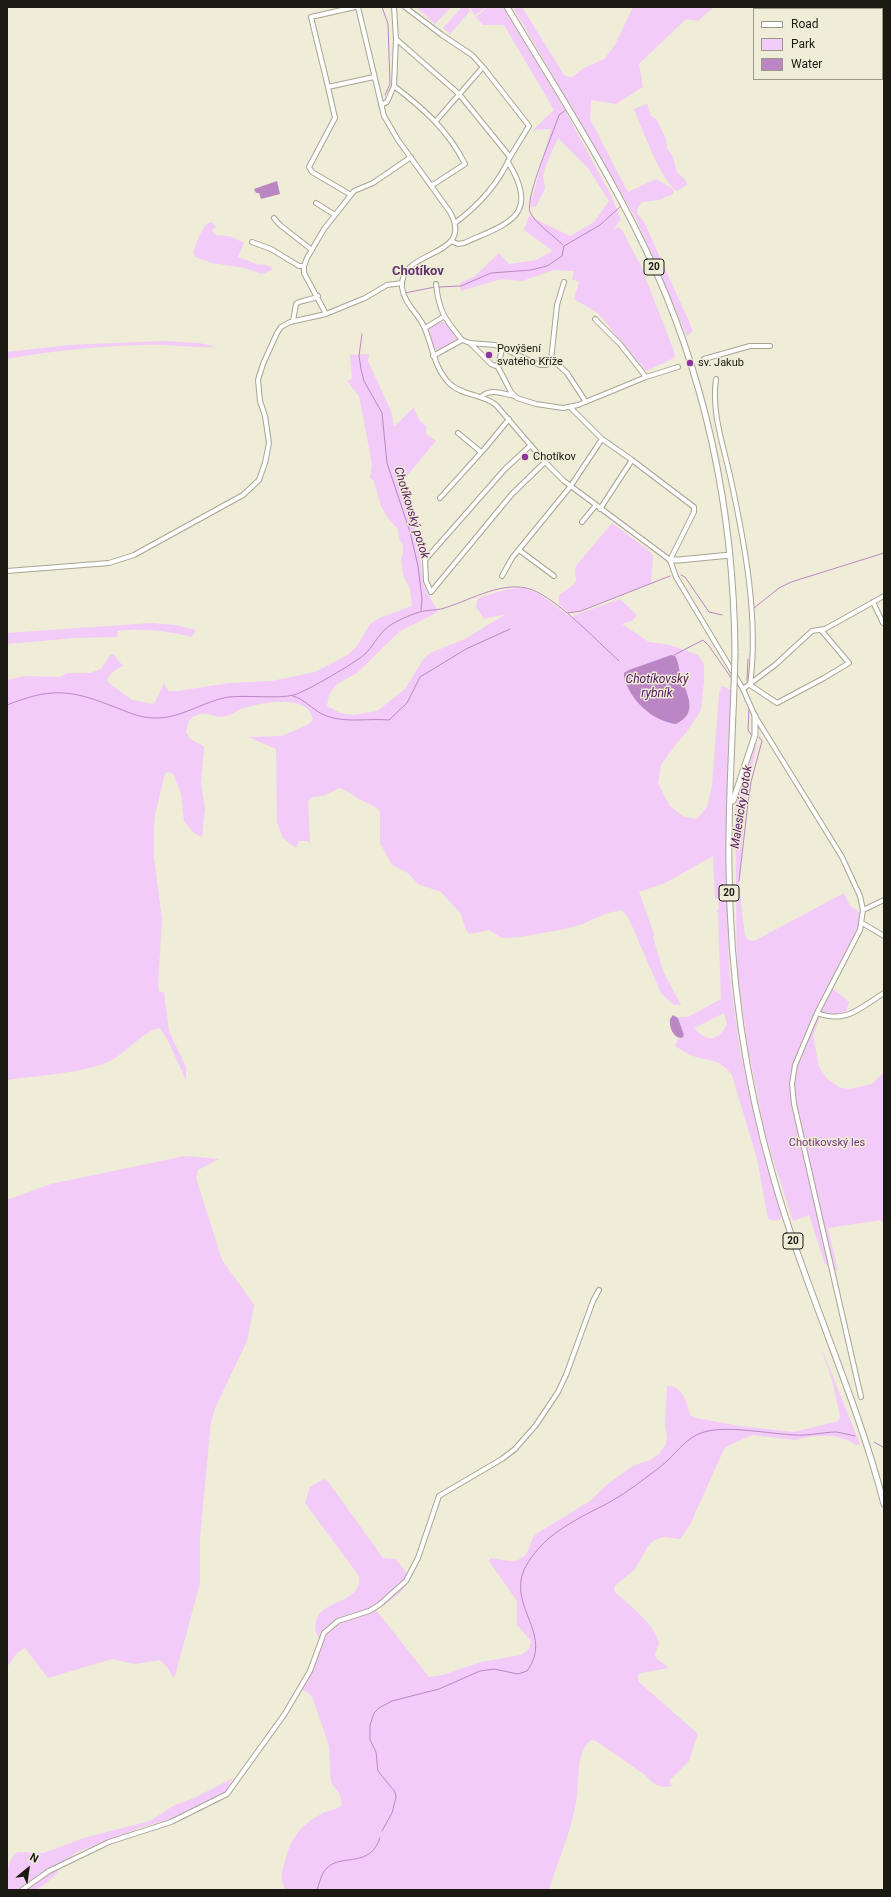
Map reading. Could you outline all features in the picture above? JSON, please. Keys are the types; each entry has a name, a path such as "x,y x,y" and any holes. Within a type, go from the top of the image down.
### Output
{"main road":[{"name":"20","path":"507,7 615,189 646,249 672,311 694,373 709,428 722,496 730,555 735,653 729,897 734,970 744,1050 754,1102 786,1219 854,1406 877,1475 884,1504"},
{"path":"670,560 730,555"},
{"path":"730,816 737,783 755,735 755,716"}],"street":[{"path":"351,195 309,168 335,118 311,17 355,7"},
{"path":"358,7 381,105 388,126 450,212 455,223 456,231 451,241 443,248 408,267 402,283 404,296 409,307 420,319 425,328 437,366 450,384 462,391 482,396 496,405 544,462 570,487 670,560 676,577 743,689 755,716 842,857 860,896 863,910 862,923 817,1013 795,1065 792,1092 861,1397"},
{"path":"381,105 388,102 394,86 396,39 394,7"},
{"path":"405,7 442,35 472,55 529,126 510,157 503,173 484,198 455,223"},
{"path":"396,39 460,94 510,157"},
{"path":"436,121 483,68"},
{"path":"328,87 345,82 374,77"},
{"path":"394,86 436,121 450,137 465,164 431,186"},
{"path":"326,314 318,296 304,273 304,266 312,250 335,215 356,190 373,183 410,157"},
{"path":"451,241 458,244 464,243 501,227 518,214 522,197 516,178 508,162"},
{"path":"316,203 335,215"},
{"path":"274,218 280,225 312,250"},
{"path":"252,242 271,249 299,266 304,266"},
{"path":"436,286 443,317 462,340 470,343 487,344 540,365 546,365 551,360 558,305 564,282"},
{"path":"7,571 109,563 134,555 244,495 259,480 265,462 269,443 258,386 260,373 281,327 293,321 326,314 365,298 387,285 402,283"},
{"path":"293,321 296,304 318,296"},
{"path":"425,328 443,317"},
{"path":"595,319 620,344 646,377"},
{"path":"433,356 462,340"},
{"path":"470,343 491,364 498,367 514,396"},
{"path":"704,359 750,346 770,346"},
{"path":"498,367 502,349"},
{"path":"551,360 567,373 586,402"},
{"path":"482,396 487,392 494,392 514,396 536,404 571,408 646,377 678,367"},
{"path":"716,379 716,421 739,522 752,617 752,669 750,685"},
{"path":"571,408 602,439 632,460 694,509 670,560"},
{"path":"440,498 508,419"},
{"path":"458,433 481,452"},
{"path":"502,576 506,567 570,487 602,439"},
{"path":"531,445 505,469 425,560 426,581 430,592 512,494 544,462"},
{"path":"600,509 632,460"},
{"path":"582,522 596,505"},
{"path":"519,550 554,576"},
{"path":"743,689 775,665 812,631 821,630 884,596"},
{"path":"874,602 883,623"},
{"path":"750,685 777,703 824,678 849,662 821,630"},
{"path":"863,910 884,900"},
{"path":"862,923 884,936"},
{"path":"817,1013 828,1017 844,1017 884,993"},
{"path":"22,1890 49,1871 109,1842 171,1822 227,1794 284,1715 310,1671 324,1633 338,1621 379,1605 406,1581 418,1558 439,1496 502,1459 515,1449 536,1425 558,1392 566,1375 593,1301 599,1290"}],"green space":[{"path":"416,7 451,7 435,24"},
{"path":"462,7 467,7 476,17 488,7 503,7 557,96 611,195 621,220 613,229 619,227 622,230 641,266 675,354 674,358 646,371 598,313 574,299 579,282 572,279 574,271 554,270 522,281 501,279 461,291 460,283 475,276 499,253 509,264 536,260 553,251 524,230 529,216 570,236 594,222 609,201 588,168 558,138 546,165 543,176 545,188 536,207 530,206 551,129 533,130 554,110 504,25 483,25 470,11 450,34 443,28"},
{"path":"470,7 487,7 475,15"},
{"path":"513,7 522,7 564,75 571,78 584,68 604,59 615,45 633,7 714,7 698,21 686,19 639,64 643,87 616,104 591,100 590,119 628,192 656,179 674,190 673,194 659,200 642,202 638,207 637,213 644,222 691,326 693,331 687,336 636,219"},
{"path":"647,104 651,116 656,119 666,139 667,148 673,157 677,172 686,181 687,185 677,191 671,186 659,166 634,109"},
{"path":"211,222 216,226 212,231 216,235 229,236 244,242 238,257 259,265 262,264 271,267 272,270 262,274 245,268 212,263 195,257 193,253 200,235 205,227"},
{"path":"439,322 446,322 458,338 457,341 437,350 433,348 429,329"},
{"path":"164,341 199,343 217,347 153,345 110,346 58,351 7,359 7,352 69,345"},
{"path":"369,354 368,361 391,411 394,427 414,408 419,420 426,426 426,434 436,441 404,479 420,553 423,584 438,612 400,631 357,673 337,684 329,694 327,706 341,713 353,715 377,711 405,689 423,660 430,653 465,639 506,614 484,619 476,607 477,600 481,597 509,589 523,588 539,594 572,618 575,615 620,599 637,615 632,621 622,624 649,642 670,645 698,655 704,664 701,710 689,729 661,765 658,783 669,805 684,817 697,819 707,807 712,786 719,693 722,686 732,690 726,833 729,970 740,1051 759,1139 783,1214 780,1220 774,1221 768,1218 757,1159 732,1075 724,1066 712,1060 693,1056 675,1046 678,1038 682,1038 684,1035 678,1017 688,1017 721,999 718,913 716,911 719,909 718,898 715,899 713,856 665,883 639,892 654,934 653,937 663,971 681,1005 674,1005 661,993 629,919 622,910 608,913 582,924 565,929 520,937 502,938 489,930 469,934 466,930 461,914 441,892 418,884 408,873 392,865 380,843 379,810 347,791 339,788 323,796 312,797 308,801 310,843 308,841 299,841 296,848 283,838 277,822 276,749 248,737 281,736 309,724 313,720 309,711 302,706 293,703 270,702 241,709 227,716 222,717 200,714 189,720 186,732 190,739 204,746 201,783 205,809 202,837 194,833 184,821 181,793 173,774 168,772 165,773 155,815 154,826 154,857 162,919 158,985 159,992 164,992 169,1031 186,1067 186,1080 167,1039 160,1028 147,1033 121,1054 98,1066 7,1080 7,680 25,676 59,677 68,673 90,673 101,669 110,655 113,654 123,666 110,675 107,680 109,683 132,700 153,704 164,683 169,691 178,691 229,683 272,681 315,672 346,656 357,646 370,624 379,618 412,606 410,589 403,575 401,558 403,554 403,544 399,539 398,529 387,517 381,506 374,481 370,478 372,464 359,396 347,381 352,379 350,355","holes":["677,659 688,696 689,707 688,712 680,722 668,722 651,714 639,704 626,684 624,677","724,1013 727,1025 716,1037 708,1038 703,1036 694,1028"]},
{"path":"612,523 648,550 653,556 651,583 583,610 568,613 559,604 559,595 572,586 575,582 576,566"},
{"path":"151,623 175,625 196,630 192,637 174,633 128,630 118,631 117,637 75,638 7,644 7,633"},
{"name":"Chotíkovský les","path":"757,744 746,793 739,886 745,936 748,940 754,941 844,893 850,906 861,913 858,932 854,941 829,985 849,1002 846,1012 820,1017 813,1035 819,1067 827,1079 841,1088 850,1089 872,1084 884,1072 884,1224 881,1220 828,1228 838,1271 825,1264 809,1215 793,1221 766,1137 748,1049 737,969 735,811 738,793 754,746"},
{"path":"185,1156 219,1159 198,1170 196,1178 222,1260 255,1306 247,1341 216,1406 211,1421 200,1537 200,1583 175,1676 173,1677 167,1667 160,1660 135,1664 112,1659 48,1678 25,1648 17,1653 7,1667 7,1200 51,1184"},
{"path":"821,1347 860,1444 856,1445 848,1440 833,1436 813,1436 795,1440 752,1435 728,1446 724,1449 690,1525 680,1539 663,1537 653,1541 648,1546 635,1569 614,1587 615,1592 642,1616 654,1630 659,1644 655,1654 656,1658 669,1668 641,1673 637,1676 639,1682 698,1734 689,1761 670,1780 670,1784 673,1786 662,1787 653,1783 645,1775 596,1741 591,1740 583,1751 579,1766 575,1808 549,1890 286,1890 282,1882 282,1872 288,1852 295,1837 304,1826 317,1816 342,1805 340,1795 331,1782 329,1746 322,1725 312,1697 308,1692 301,1689 322,1642 317,1635 315,1628 319,1615 325,1609 355,1592 358,1585 359,1576 305,1503 310,1487 324,1479 327,1480 383,1558 396,1559 406,1573 408,1582 405,1587 396,1596 376,1610 429,1677 443,1675 481,1662 521,1655 529,1649 531,1641 517,1625 517,1601 489,1561 490,1558 511,1561 520,1559 528,1551 536,1534 590,1501 609,1483 633,1466 650,1460 659,1454 666,1444 667,1438 665,1424 667,1386 677,1388 681,1392 686,1400 690,1415 696,1418 740,1426 794,1432 839,1421 840,1416 833,1383"},
{"path":"233,1778 226,1792 215,1801 172,1819 142,1827 77,1852 46,1884 40,1888 28,1891 7,1890 9,1864 14,1855 18,1852 43,1853 87,1837 150,1821 173,1806 196,1797"}],"water":[{"path":"277,181 280,194 261,199 259,193 256,193 254,189"},
{"name":"Chotíkovský rybník","path":"671,655 675,656 677,661 689,703 687,714 683,720 676,724 659,719 643,708 631,694 624,677 624,673 629,670"},
{"path":"673,1015 678,1018 684,1035 682,1038 676,1036 671,1029 670,1019"}],"waterway":[{"path":"382,7 388,24 390,84 385,95"},
{"path":"563,245 532,216 530,212 530,204 535,180 559,115 567,109"},
{"name":"Chotíkovský potok","path":"438,287 461,286 491,273 531,270 547,266 562,256 564,246 600,225 621,206"},
{"name":"Chotíkovský potok","path":"405,293 435,287"},
{"name":"Chotíkovský potok","path":"362,334 359,356 361,369 364,381 382,413 387,463 410,532 418,566 422,599 421,611"},
{"path":"754,608 779,588 791,582 884,553"},
{"path":"681,575 685,577 709,612 722,615"},
{"path":"568,613 581,611 670,576"},
{"name":"Chotíkovský potok","path":"7,705 22,699 48,693 60,693 84,696 138,716 148,718 164,718 229,697 280,697 294,695 320,683 360,658 369,650 384,630 399,620 420,612 451,606 494,590 515,587 526,588 536,592 561,608 619,661"},
{"path":"293,696 301,699 318,712 330,717 346,720 389,720 407,703 420,677 466,649 510,629"},
{"name":"Malesický potok","path":"674,655 703,640 709,646 732,679"},
{"path":"747,681 748,659"},
{"name":"Malesický potok","path":"744,697 749,708 748,730 752,736"},
{"name":"Malesický potok","path":"739,881 751,782 762,741 759,737"},
{"path":"382,1831 392,1813 396,1797 395,1792 378,1771 376,1752 370,1740 370,1725 374,1713 379,1708 392,1701 439,1689 480,1671 494,1669 518,1674 527,1671 534,1658 536,1645 534,1633 525,1609 521,1583 524,1570 529,1562 538,1549 555,1533 570,1523 630,1490 665,1463 680,1447 697,1434 725,1429 800,1435 837,1432 855,1436"},
{"path":"874,1442 883,1447"},
{"path":"317,1890 322,1875 328,1867 334,1863 363,1857 376,1847 380,1838"}],"place":[{"name":"Povýšení svatého Kříže","path":"489,355"},
{"name":"sv. Jakub","path":"690,363"},
{"name":"Chotíkov","path":"525,457"}],"district":[{"name":"Chotíkov","path":"418,272"}]}
